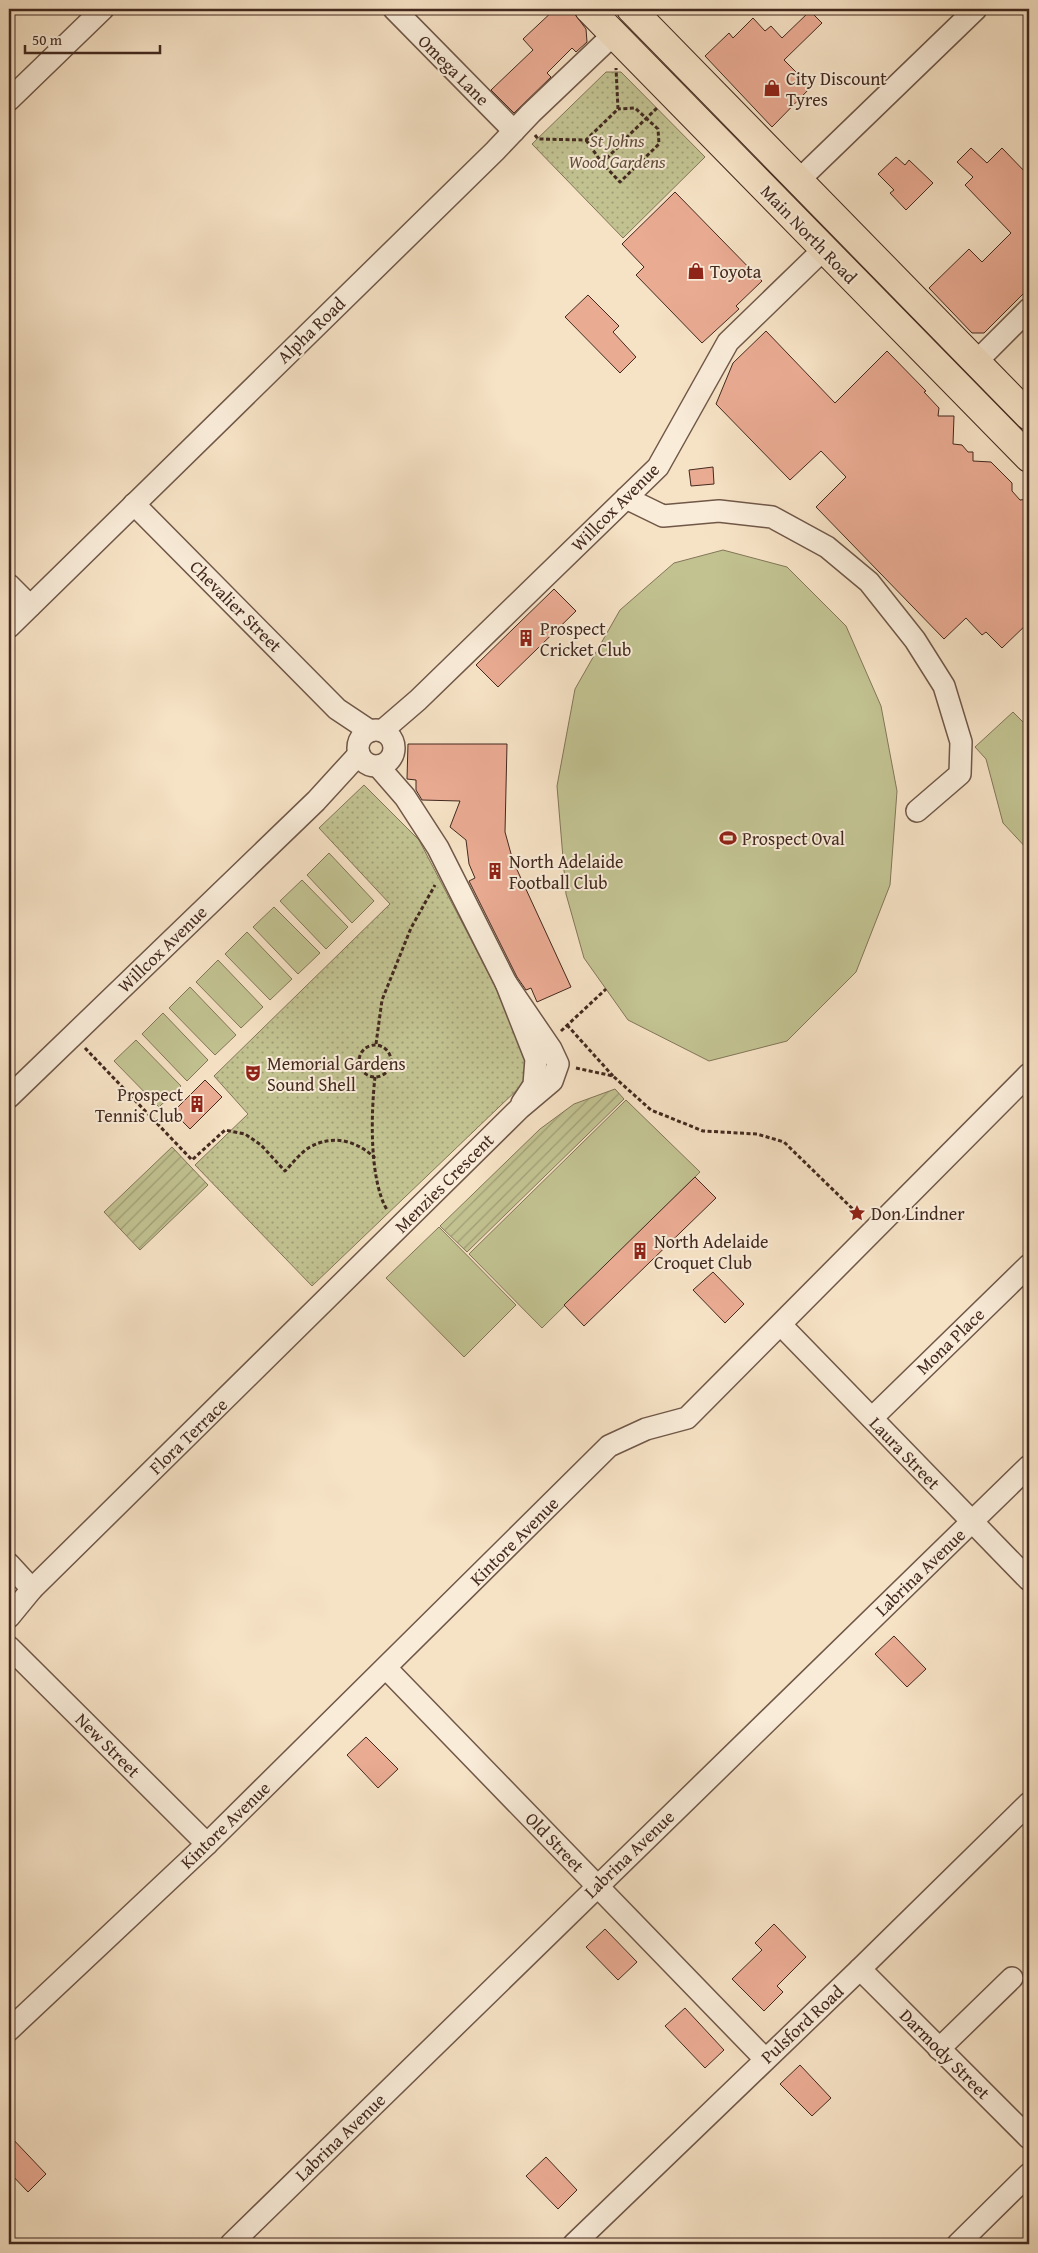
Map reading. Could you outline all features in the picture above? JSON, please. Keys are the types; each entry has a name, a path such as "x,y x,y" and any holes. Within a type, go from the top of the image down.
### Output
{"highway":[{"name":"Main North Road","path":"588,9 1029,458"},
{"name":"Main North Road","path":"633,11 1029,416"},
{"path":"614,34 633,11"},
{"path":"778,202 799,180"}],"street":[{"path":"9,100 103,9"},
{"name":"Omega Lane","path":"394,9 518,127"},
{"path":"799,180 976,9"},
{"name":"Alpha Road","path":"9,627 614,34"},
{"name":"Willcox Avenue","path":"9,1097 316,801 376,748 418,700 658,467 728,342 824,249"},
{"path":"976,362 1029,309"},
{"path":"626,498 663,516 719,511 772,517 827,547 869,582 915,640 944,686 961,742 960,774 917,811"},
{"name":"Chevalier Street","path":"134,504 376,748"},
{"path":"9,584 30,606"},
{"name":"Menzies Crescent","path":"376,748 438,848 506,983 536,1059 534,1085 520,1108"},
{"name":"Menzies Crescent","path":"369,1259 520,1108 552,1081 558,1064 548,1044 506,983"},
{"name":"Kintore Avenue","path":"9,2030 207,1844 609,1446 646,1429 687,1418 782,1325 1029,1074"},
{"name":"Flora Terrace","path":"9,1616 32,1588 369,1259"},
{"name":"Mona Place","path":"872,1418 1029,1265"},
{"name":"Laura Street","path":"782,1325 1029,1580"},
{"name":"Labrina Avenue","path":"231,2244 597,1885 1029,1466"},
{"path":"9,1564 32,1588"},
{"name":"New Street","path":"9,1647 207,1844"},
{"name":"Old Street","path":"386,1668 765,2059"},
{"name":"Pulsford Road","path":"574,2244 860,1969 1029,1802"},
{"name":"Darmody Street","path":"860,1969 1029,2138"},
{"path":"940,2049 1012,1978"},
{"path":"958,2244 1029,2174"}],"path":[{"path":"616,66 618,109"},
{"path":"626,138 671,93"},
{"path":"518,127 538,138 586,140 618,109 635,108 658,129 659,144 620,182 602,163 586,140"},
{"path":"602,163 620,145"},
{"path":"376,1044 382,1000 411,928 435,884"},
{"path":"548,1044 606,989"},
{"path":"567,1025 613,1076 651,1110 703,1131 757,1134 784,1142 875,1231"},
{"path":"72,1036 192,1160 225,1130 245,1134 261,1146 285,1171 310,1147 329,1140 347,1140 363,1146 375,1158"},
{"path":"376,1044 386,1050 391,1059 387,1072 374,1077 364,1072 358,1060 363,1048 376,1044"},
{"path":"558,1064 613,1076"},
{"path":"374,1077 375,1158 378,1191 387,1210"}],"green space":[{"name":"St Johns Wood Gardens","path":"606,72 621,72 705,157 623,238 532,144"},
{"name":"Prospect Oval","path":"723,550 787,567 846,626 881,706 897,791 890,885 856,972 787,1041 709,1061 628,1020 584,958 566,894 557,786 575,689 620,610 674,563"},
{"path":"1013,712 1029,728 1029,851 1003,823 986,759 975,747"},
{"path":"364,785 419,840 528,1049 529,1067 521,1086 312,1286 195,1165 248,1114 214,1076 390,904 319,828"},
{"path":"329,853 374,901 352,923 307,875"},
{"path":"302,880 348,927 326,949 280,901"},
{"path":"274,907 320,953 298,974 253,927"},
{"path":"247,932 292,979 270,1000 225,954"},
{"path":"218,960 263,1007 241,1028 196,982"},
{"path":"190,987 236,1035 215,1055 169,1008"},
{"path":"163,1013 208,1060 187,1081 142,1034"},
{"path":"136,1040 181,1086 159,1107 114,1061"},
{"path":"615,1089 624,1099 467,1252 440,1226 540,1129 574,1104"},
{"path":"626,1100 700,1172 542,1328 469,1254"},
{"path":"172,1147 208,1185 140,1250 104,1212"},
{"path":"439,1227 516,1305 464,1357 386,1278"}],"building":[{"path":"555,9 570,9 574,13 586,29 587,42 576,52 572,48 547,73 551,77 514,113 491,90 533,50 523,39"},
{"path":"810,11 822,23 784,60 811,87 772,127 705,56 729,33 733,38 753,18 765,31 771,26 782,38"},
{"path":"971,148 987,163 1002,148 1029,176 1029,288 984,333 972,333 929,288 969,249 982,262 1011,233 965,185 973,177 957,162"},
{"path":"896,157 905,165 909,160 933,183 906,210 890,193 894,190 878,174"},
{"name":"Toyota","path":"675,192 762,281 736,306 739,309 702,343 636,275 644,267 622,244"},
{"path":"588,295 619,326 613,332 636,357 620,373 565,317"},
{"path":"766,331 835,403 887,351 926,391 924,392 939,408 938,416 954,416 953,444 962,445 968,452 973,452 973,461 991,462 1012,483 1012,491 1020,500 1029,499 1029,622 1002,648 986,632 982,635 966,618 944,639 816,507 846,477 821,451 790,480 716,404 733,363"},
{"path":"713,467 714,484 691,486 689,470"},
{"name":"Prospect Cricket Club","path":"554,589 576,611 498,687 476,665"},
{"name":"North Adelaide Football Club","path":"408,744 507,744 505,832 513,861 571,987 537,1002 531,988 526,990 517,977 469,881 475,878 469,864 466,840 450,827 460,801 422,800 416,790 416,780 407,779"},
{"name":"Prospect Tennis Club","path":"205,1080 222,1097 190,1129 173,1112"},
{"name":"North Adelaide Croquet Club","path":"695,1177 716,1198 584,1326 564,1305"},
{"path":"713,1272 744,1304 725,1323 693,1290"},
{"path":"894,1636 926,1669 907,1687 875,1654"},
{"path":"366,1737 398,1769 378,1788 347,1755"},
{"path":"774,1924 806,1957 777,1986 783,1992 764,2011 732,1979 762,1950 755,1943"},
{"path":"605,1929 637,1962 618,1980 586,1947"},
{"path":"685,2008 724,2050 705,2068 665,2026"},
{"path":"800,2065 831,2098 812,2116 780,2084"},
{"path":"9,2135 46,2174 28,2192 9,2172"},
{"path":"546,2157 577,2190 558,2209 526,2176"}],"place":[{"name":"City Discount Tyres","path":"772,88"},
{"name":"Toyota","path":"696,271"},
{"name":"Prospect Cricket Club","path":"526,638"},
{"name":"Prospect Oval","path":"728,838"},
{"name":"North Adelaide Football Club","path":"495,871"},
{"name":"Memorial Gardens Sound Shell","path":"253,1073"},
{"name":"Prospect Tennis Club","path":"197,1104"},
{"name":"Don Lindner","path":"857,1213"},
{"name":"North Adelaide Croquet Club","path":"640,1251"}]}
